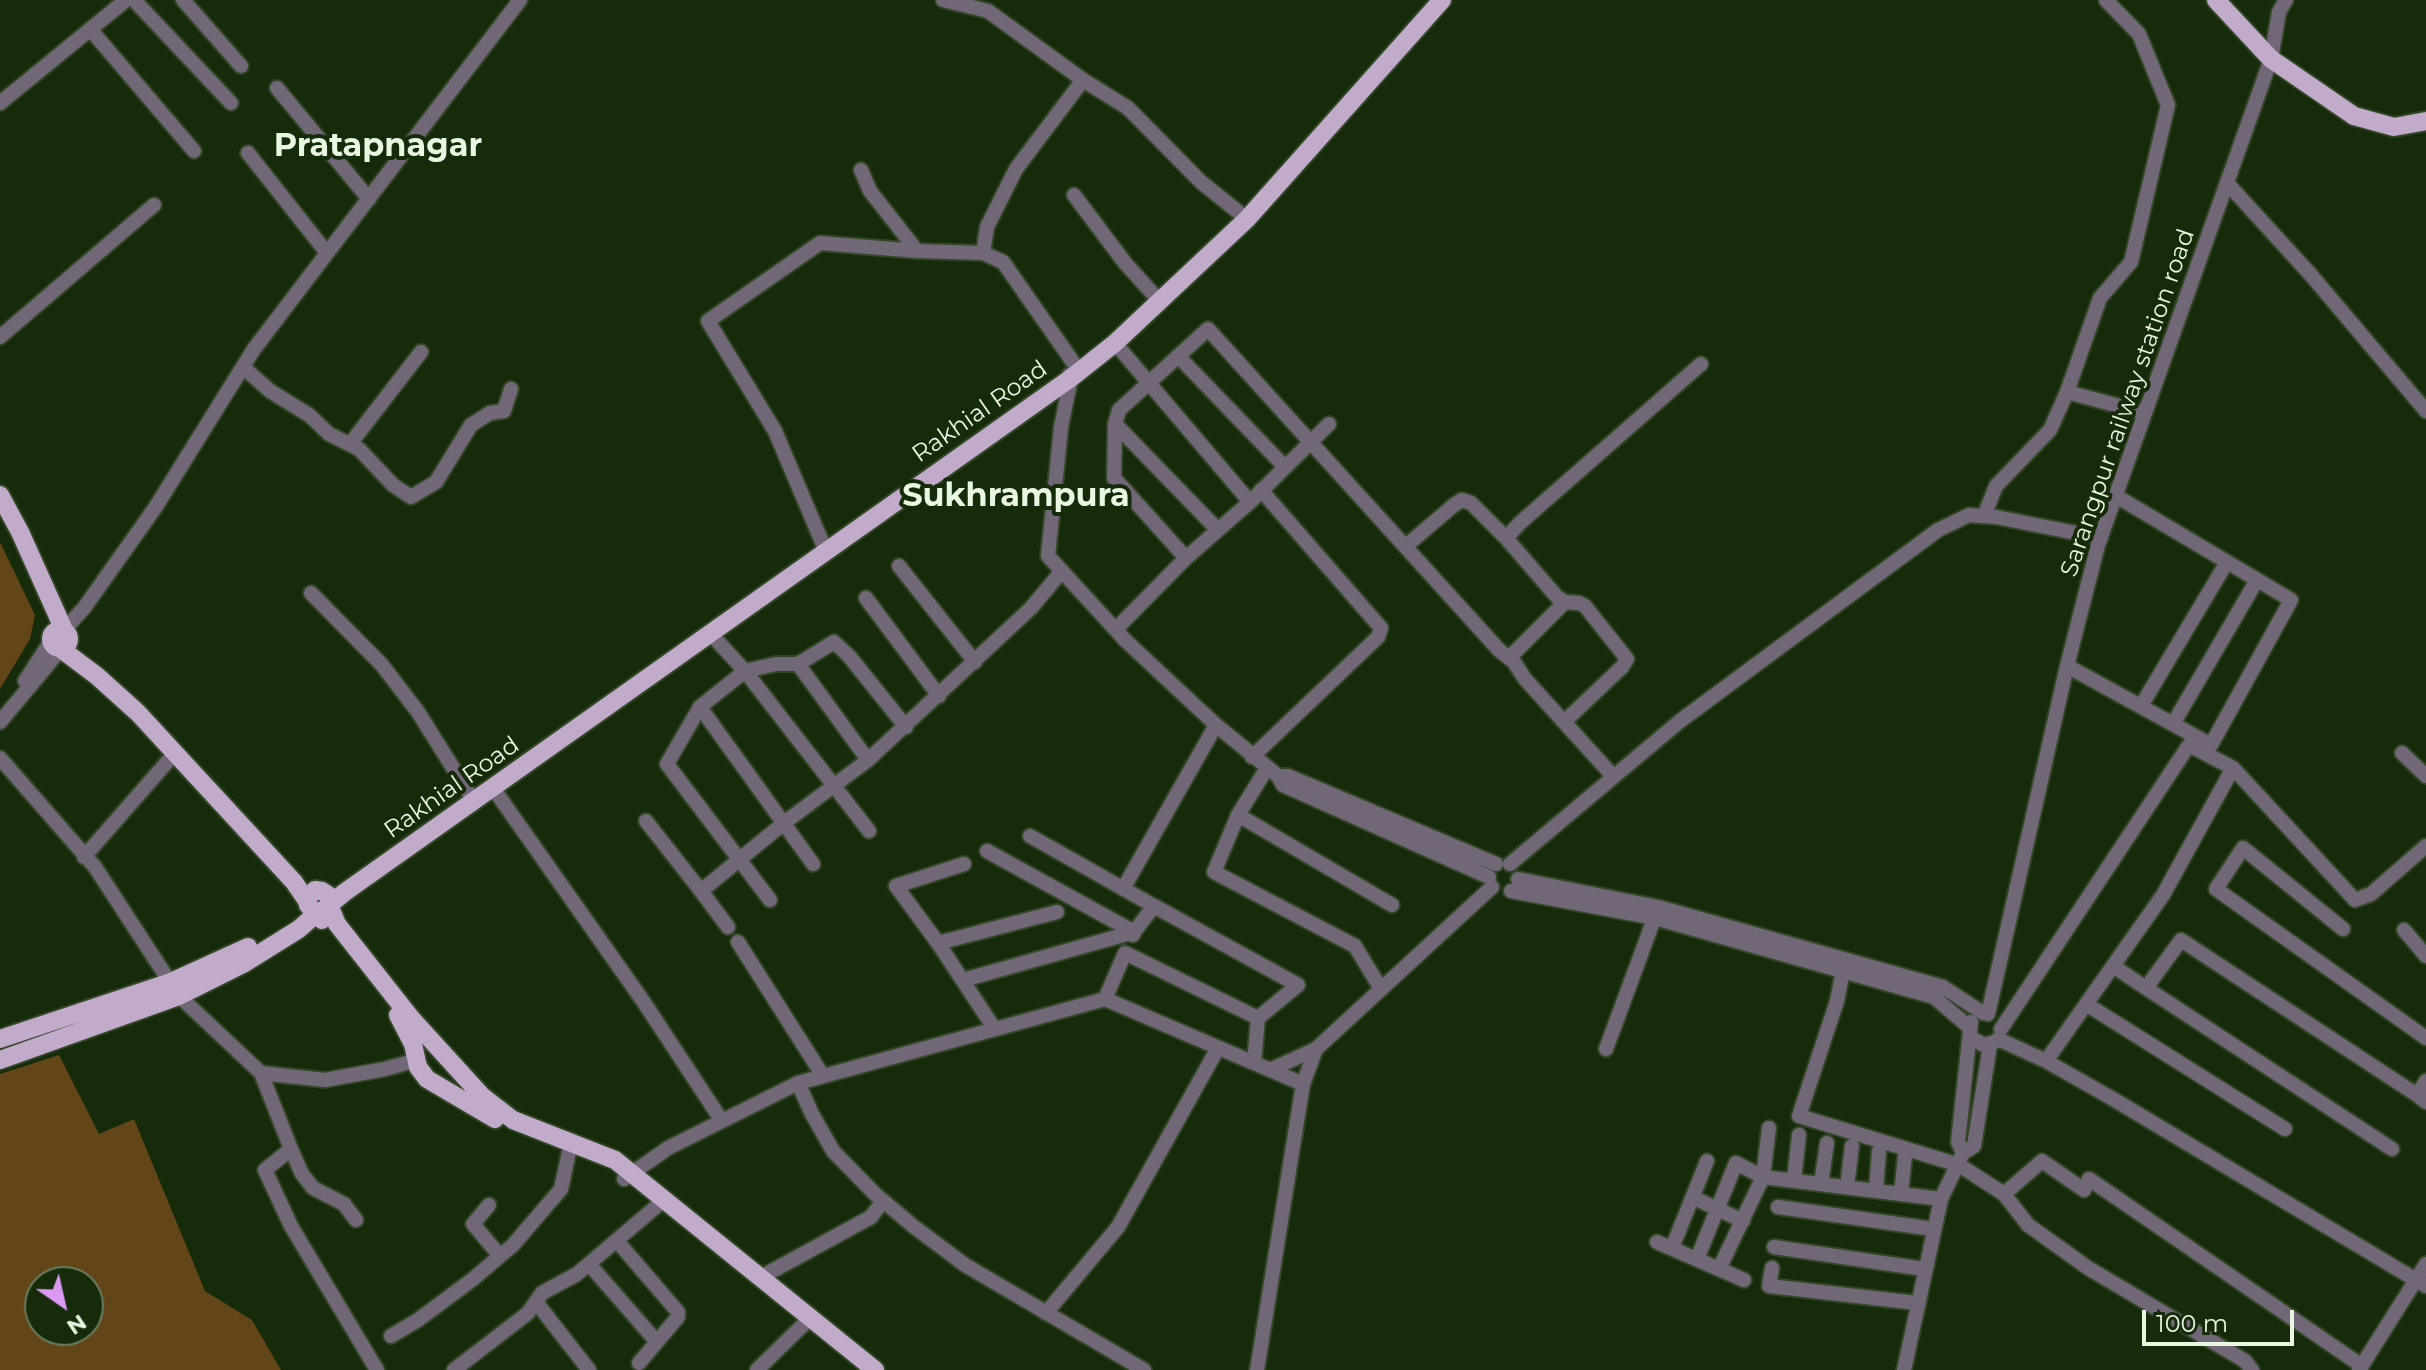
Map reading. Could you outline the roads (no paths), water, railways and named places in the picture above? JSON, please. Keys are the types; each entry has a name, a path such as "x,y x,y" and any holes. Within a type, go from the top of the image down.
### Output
{"main road":[{"name":"Rakhial Road","path":"0,1060 243,964 299,929 317,901 493,788 1071,371 1244,216 1431,0"},
{"name":"Rakhial Road","path":"317,901 822,542 1115,343 1244,216 1442,0"},
{"path":"2216,0 2271,59 2354,116 2394,127 2426,121"},
{"path":"0,495 20,532 62,638 142,708 301,878 402,1020 427,1079 479,1102 512,1124 569,1152 629,1177 761,1277 875,1370"},
{"path":"0,513 62,638 97,676 138,713 294,882 317,901 479,1102"},
{"name":"Rakhial Road","path":"0,1039 175,989"},
{"path":"417,1060 425,1052 431,1051 445,1057"},
{"path":"512,1124 615,1160 658,1205 861,1370"}],"street":[{"path":"0,103 126,0"},
{"path":"134,0 231,103"},
{"path":"183,0 241,66"},
{"path":"0,721 155,508 243,367 520,0"},
{"path":"943,0 993,6 1083,80 1128,108 1201,182 1244,216"},
{"path":"1984,516 1996,486 2050,430 2067,392 2100,298 2131,262 2168,105 2139,34 2106,0"},
{"name":"Sarangpur railway station road","path":"1986,1013 2067,666 2101,538 2271,59 2279,12 2286,0"},
{"path":"90,29 194,151"},
{"path":"983,253 987,227 1016,169 1083,80"},
{"path":"277,88 369,199"},
{"path":"248,153 327,253"},
{"path":"861,170 870,191 917,251"},
{"path":"2227,183 2311,275 2426,411"},
{"path":"1074,195 1125,263 1155,296"},
{"path":"0,337 154,205"},
{"path":"822,542 775,431 708,321 820,243 983,253 1003,262 1071,371 1061,427 1048,556 1116,629 1283,785 1497,873 1517,870 1515,885"},
{"path":"1186,558 1114,478 1115,424 1119,410 1208,329 1613,776"},
{"path":"1115,343 1143,376"},
{"path":"350,444 421,352"},
{"path":"1178,356 1285,467"},
{"path":"1506,538 1701,364"},
{"path":"243,367 270,391 309,415 329,434 350,444 373,462 393,485 411,497 436,482 471,425 490,413 504,411 511,389"},
{"path":"1154,389 1250,502"},
{"path":"2067,392 2145,413"},
{"path":"1115,424 1218,530"},
{"path":"1116,629 1186,558 1250,502 1329,424"},
{"path":"1252,757 1378,637 1381,628 1261,490"},
{"path":"2116,496 2291,600 2211,745 2192,740"},
{"path":"1406,546 1454,505 1462,500 1471,503 1557,597 1585,606 1627,659 1564,722"},
{"path":"1270,1070 1316,1049 1497,873 1680,721 1938,530 1969,515 2101,538"},
{"path":"2141,706 2227,562"},
{"path":"899,566 975,662"},
{"path":"701,891 906,727 1031,608 1062,571"},
{"path":"2173,724 2257,580"},
{"path":"311,593 382,665 418,712 470,795"},
{"path":"866,598 939,696"},
{"path":"1509,658 1565,602"},
{"path":"710,633 745,671 869,831"},
{"path":"770,900 667,764 700,707 745,671 776,664 798,664 827,645 837,643 906,727"},
{"path":"798,664 868,760"},
{"path":"2067,666 2173,724 2233,768 2355,900 2371,894 2426,846"},
{"path":"700,707 813,864"},
{"path":"1123,889 1216,725"},
{"path":"1656,913 1934,997 1979,1044 1996,1037 2192,740"},
{"path":"84,857 175,753"},
{"path":"2402,753 2426,776"},
{"path":"0,758 122,907 175,989 207,1025 261,1073 302,1174 313,1188 344,1204 356,1220"},
{"path":"2046,1061 2163,895 2233,768"},
{"path":"1272,772 1238,815 1214,872 1355,946 1381,989"},
{"path":"493,788 635,989 722,1121"},
{"path":"1238,815 1392,905"},
{"path":"646,821 728,927"},
{"path":"1030,836 1298,985 1258,1018 1254,1063"},
{"path":"2343,929 2243,848 2216,889 2426,1038"},
{"path":"987,851 1134,932"},
{"path":"964,864 896,886 994,1028"},
{"path":"1497,873 1501,892 1515,885 1656,913 1943,987 1997,1019 1974,1146 1961,1159 1941,1199 1904,1370"},
{"path":"1105,999 1134,932 1154,906"},
{"path":"938,943 1057,912"},
{"path":"1606,1049 1656,913"},
{"path":"2404,930 2426,956"},
{"path":"963,980 1134,932"},
{"path":"2146,988 2181,940 2421,1099 2426,1081"},
{"path":"738,942 823,1076"},
{"path":"1125,953 1258,1018"},
{"path":"2113,966 2392,1149"},
{"path":"1843,970 1837,1001 1799,1116 1961,1159 2004,1194 2028,1225 2088,1268 2245,1361 2252,1370"},
{"path":"629,1177 668,1148 798,1083 1105,999 1303,1084"},
{"path":"2086,1004 2285,1129"},
{"path":"1961,1159 1958,1142 1970,1032 1974,1018 1986,1013"},
{"path":"1996,1037 2046,1061 2421,1283"},
{"path":"1046,1313 1118,1227 1218,1048"},
{"path":"1257,1370 1303,1084 1316,1049"},
{"path":"261,1073 325,1080 417,1060"},
{"path":"385,1069 410,1071 427,1079"},
{"path":"798,1083 833,1151 883,1201 965,1265 1144,1370"},
{"path":"1719,1269 1763,1177 1769,1128"},
{"path":"1794,1180 1799,1135"},
{"path":"1821,1184 1827,1143"},
{"path":"1847,1187 1852,1146"},
{"path":"291,1149 265,1170 291,1226 377,1370"},
{"path":"1876,1191 1879,1151"},
{"path":"391,1336 418,1320 500,1256 548,1207 561,1189 569,1152"},
{"path":"1901,1194 1905,1155"},
{"path":"1672,1248 1707,1161"},
{"path":"2004,1194 2042,1161 2084,1190 2089,1179 2360,1368 2421,1283 2426,1264"},
{"path":"1697,1259 1736,1163 1763,1177 1941,1199"},
{"path":"1694,1198 1743,1221"},
{"path":"761,1277 871,1217 883,1201"},
{"path":"489,1205 473,1224 500,1256"},
{"path":"454,1370 528,1313 542,1293 577,1274 658,1205"},
{"path":"1778,1207 1933,1229"},
{"path":"617,1241 678,1312 678,1317 639,1363"},
{"path":"1657,1242 1744,1280"},
{"path":"1774,1247 1924,1269"},
{"path":"589,1264 656,1341"},
{"path":"1772,1268 1769,1286 1917,1303"},
{"path":"536,1302 589,1370"},
{"path":"757,1370 804,1324"}],"district":[{"name":"Pratapnagar","path":"378,147"},
{"name":"Sukhrampura","path":"1016,497"}]}
